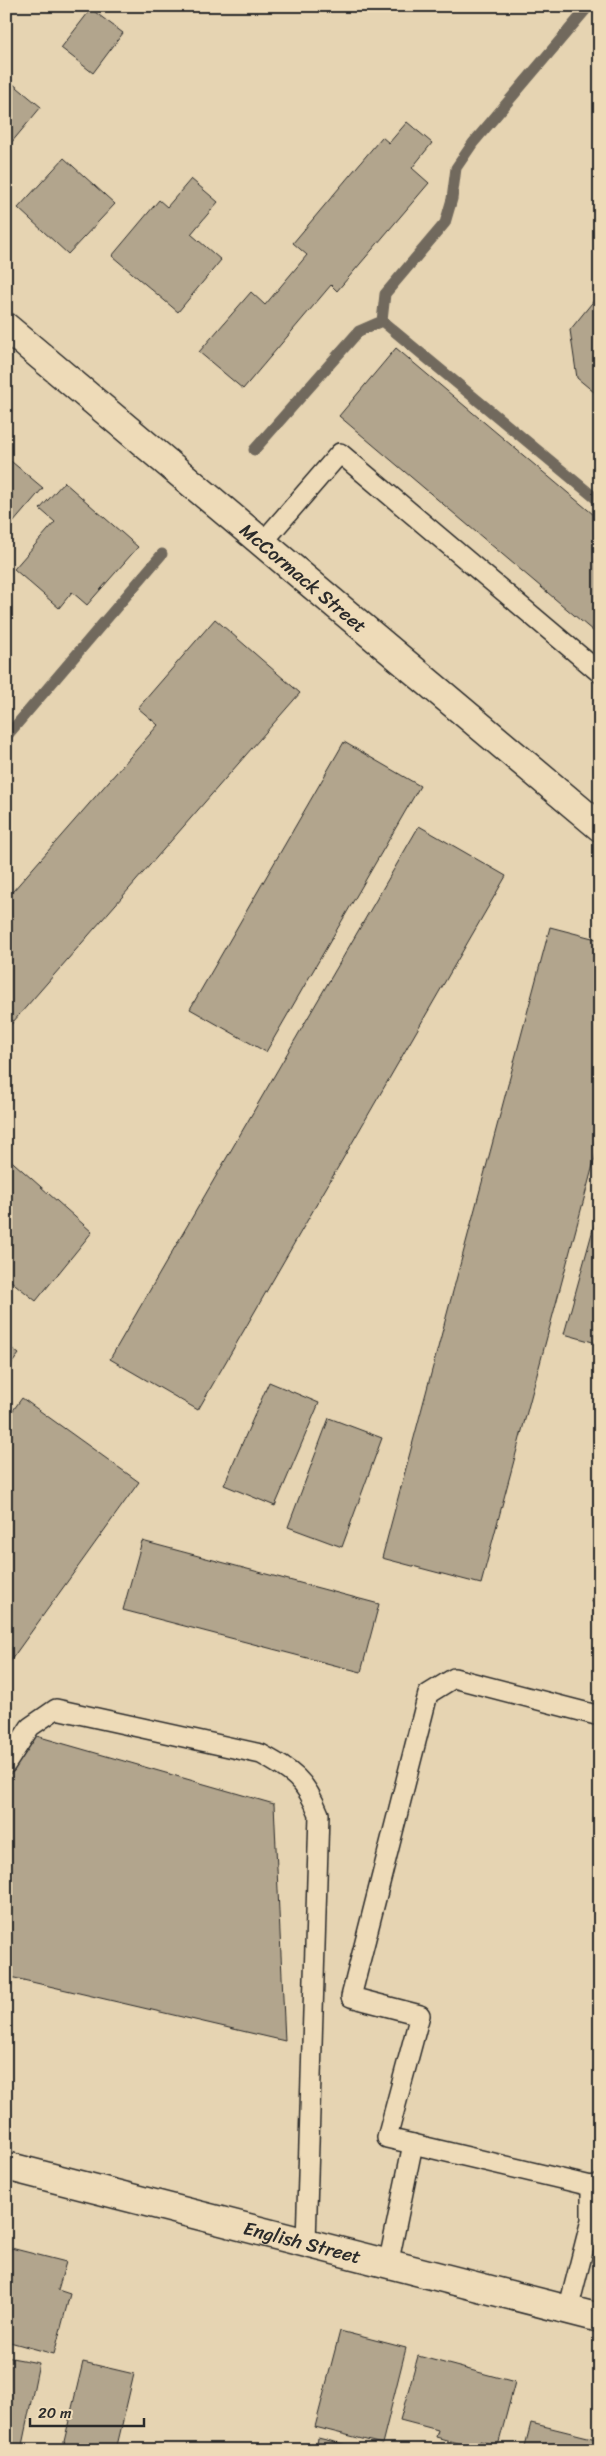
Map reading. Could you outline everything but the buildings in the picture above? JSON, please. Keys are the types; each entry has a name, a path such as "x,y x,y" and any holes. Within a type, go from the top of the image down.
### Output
{"street":[{"name":"McCormack Street","path":"6,327 600,827"},
{"name":"English Street","path":"6,2166 600,2318"}],"lane":[{"path":"263,542 340,453 600,673"},
{"path":"568,2310 595,2218 596,2185 387,2138 420,2015 351,1997 428,1694 454,1678 600,1716"},
{"path":"6,1764 30,1727 56,1709 261,1754 289,1770 309,1790 319,1814 306,2242"},
{"path":"388,2265 413,2144"}],"waterway":[{"path":"254,450 359,331 382,321 385,294 445,223 452,199 456,168 473,143 589,6"},
{"path":"382,321 600,502"},
{"path":"6,737 162,554"}]}
